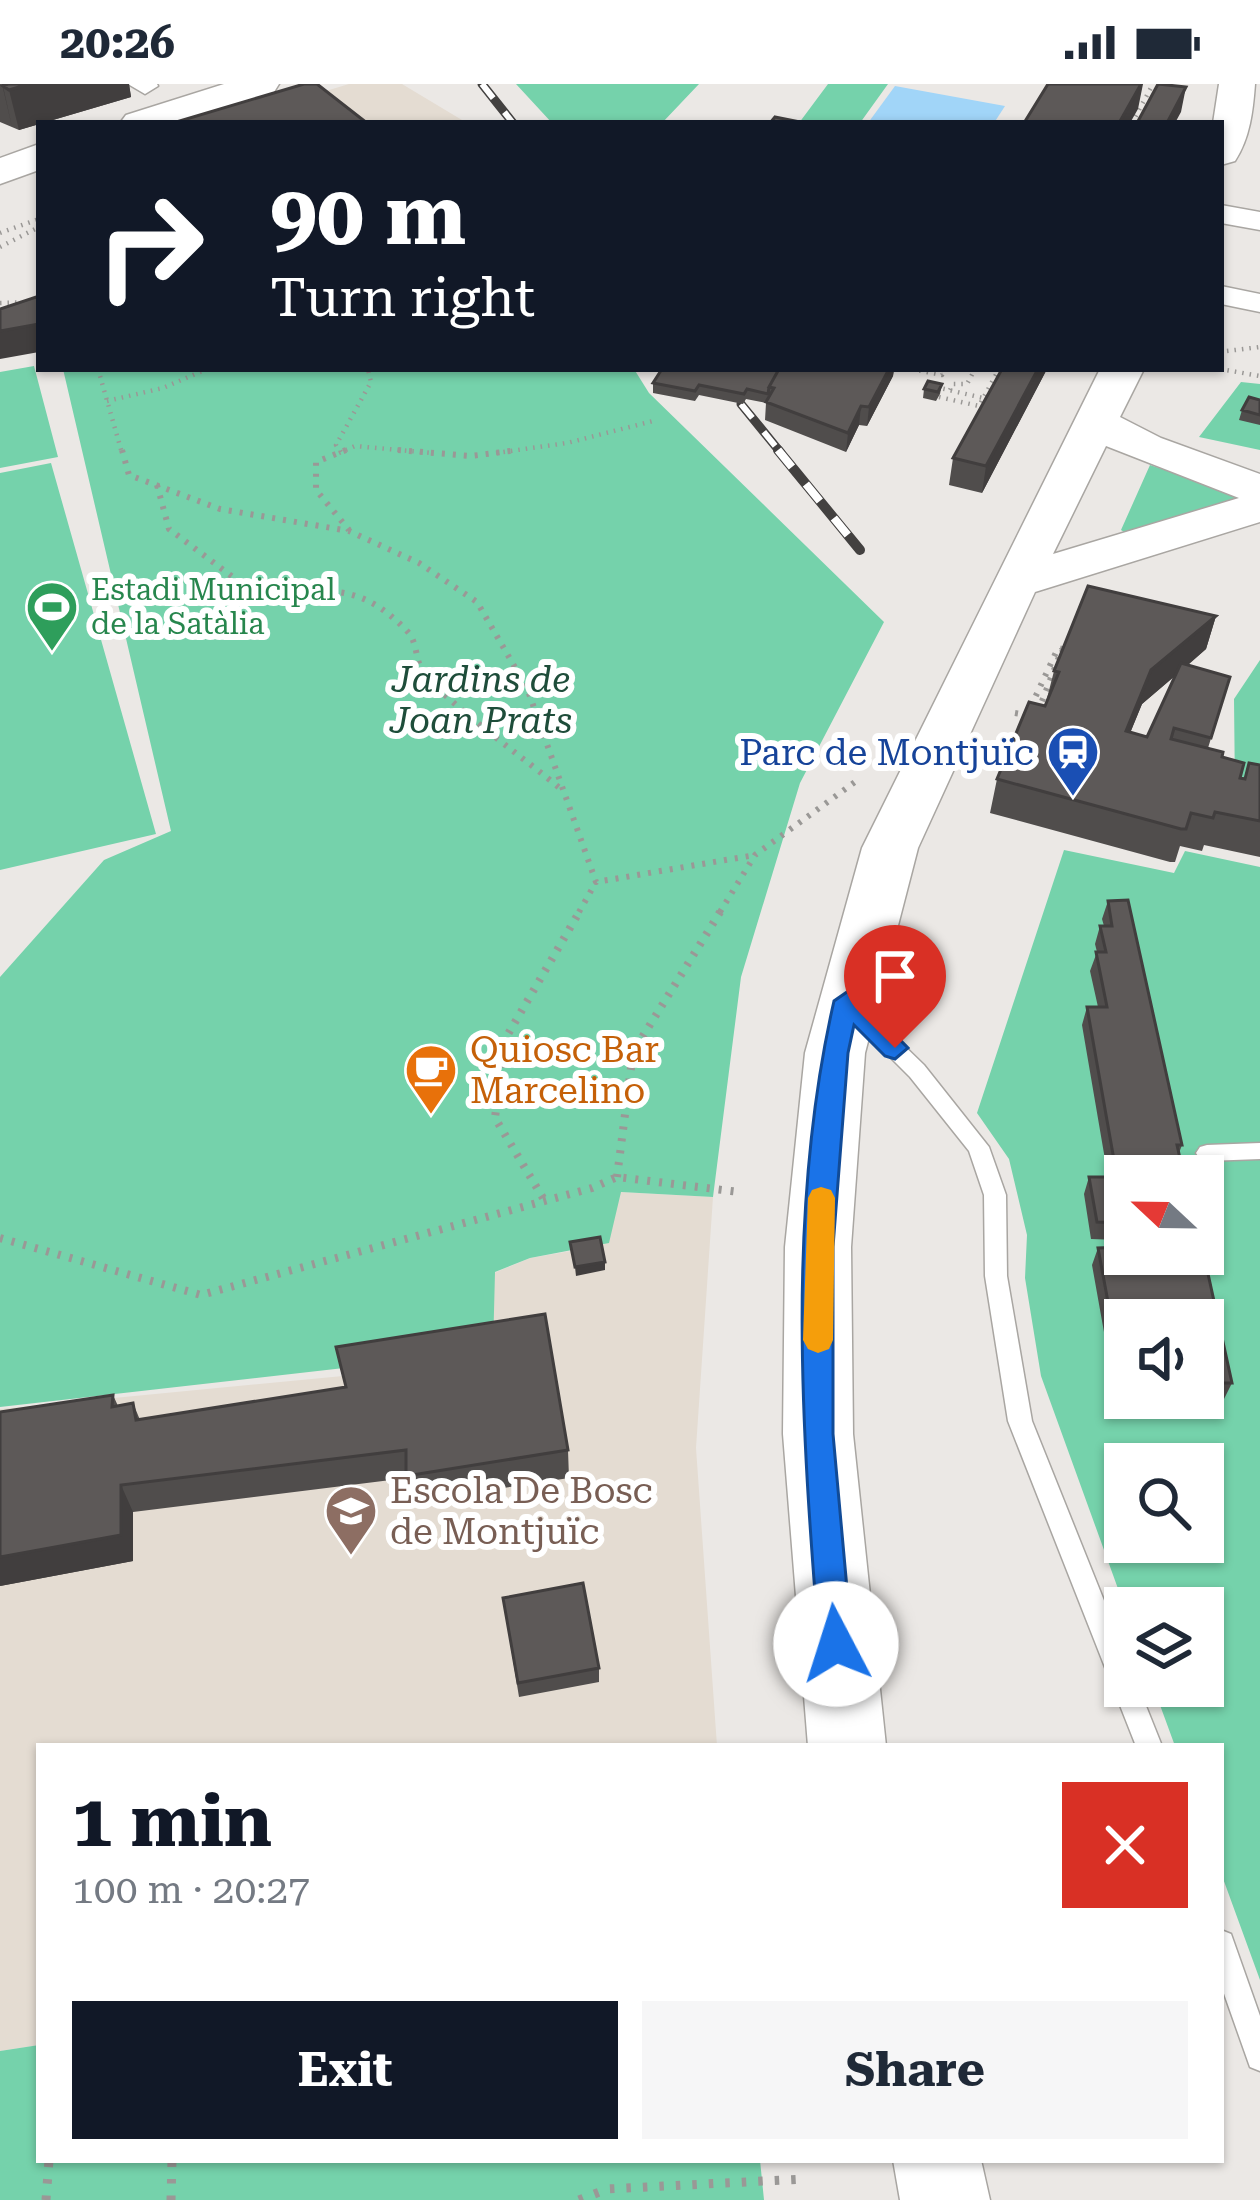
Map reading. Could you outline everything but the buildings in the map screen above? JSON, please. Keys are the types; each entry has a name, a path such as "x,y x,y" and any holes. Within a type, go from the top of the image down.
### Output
{"street":[{"path":"148,120 261,84"},
{"path":"1224,145 1234,118 1237,84"},
{"path":"0,172 36,157"},
{"path":"1224,215 1260,221"},
{"path":"1224,296 1260,303"},
{"path":"847,1743 818,1434 821,1199 835,1053 890,848 1121,372"},
{"path":"1097,423 1145,448 1260,490"},
{"path":"1015,582 1260,507"},
{"path":"938,2163 945,2200"}],"lane":[{"path":"847,1001 917,1071 979,1147 995,1195 996,1276 1020,1421 1104,1633"},
{"path":"1207,1153 1260,1150"},
{"path":"1133,1707 1148,1743"},
{"path":"1224,1953 1260,2057"}],"path":[{"path":"1134,120 1153,84"},
{"path":"1118,107 1138,111"},
{"path":"0,233 36,224"},
{"path":"0,247 36,225"},
{"path":"0,303 36,302"},
{"path":"1227,351 1260,346"},
{"path":"1224,370 1260,376"},
{"path":"99,372 129,475 220,509 350,531 419,563 477,602 527,688 596,882 504,1041 495,1118 544,1198"},
{"path":"107,400 163,388 200,372"},
{"path":"341,452 336,446 339,437 371,382 369,372"},
{"path":"950,390 953,384 967,384 973,372"},
{"path":"939,398 979,406 997,372"},
{"path":"936,387 983,398"},
{"path":"350,531 316,490 316,462 355,446 471,456 567,443 657,420"},
{"path":"157,485 169,530 262,599 321,587 346,590 394,622 411,635 422,672 563,790"},
{"path":"1016,712 1027,715 1058,648 1062,649 1037,716 1047,718"},
{"path":"617,1177 633,1052 755,855 859,779"},
{"path":"596,882 755,855"},
{"path":"0,1238 201,1295 592,1188 617,1177 739,1192"},
{"path":"46,2200 49,2163"},
{"path":"171,2200 172,2163"},
{"path":"580,2200 607,2189 804,2179"}],"shaded area":[{"path":"349,84 402,84 462,120 230,120"},
{"name":"Escola De Bosc de Montjuïc","path":"620,1192 713,1197 696,1448 717,1743 36,1743 36,2045 0,2051 0,1409 343,1376 493,1351 494,1273 530,1258 600,1246"}],"green space":[{"path":"516,84 699,84 665,120 549,120"},
{"path":"828,84 888,84 862,120 801,120"},
{"path":"34,366 58,457 0,468 0,372"},
{"name":"Jardins de Joan Prats","path":"64,372 636,372 649,393 884,622 800,783 741,977 713,1197 621,1192 609,1243 530,1258 495,1272 493,1351 0,1407 0,977 104,860 171,831"},
{"path":"1241,382 1260,384 1260,450 1199,437"},
{"name":"Estadi Municipal de la Satàlia","path":"51,463 156,834 0,870 0,473"},
{"path":"1150,465 1236,493 1239,499 1133,538 1121,530"},
{"path":"1260,660 1260,798 1235,793 1234,699"},
{"path":"1064,850 1174,873 1185,851 1260,867 1260,1980 1224,1881 1224,1743 1174,1743 1161,1707 1224,1707 1224,1587 1117,1587 1109,1563 1224,1563 1224,1443 1104,1443 1104,1550 1041,1376 1025,1278 1027,1235 1009,1159 977,1113"},
{"path":"36,2045 36,2163 760,2163 764,2200 0,2200 0,2051"}],"water":[{"path":"895,86 1005,106 996,120 870,120"}],"railway":[{"path":"482,84 511,120"},
{"path":"741,404 781,453"},
{"path":"778,450 860,550"}],"slow traffic":[{"path":"818,1340 821,1198"}],"place":[{"name":"Estadi Municipal de la Satàlia","path":"52,653"},
{"name":"Parc de Montjuïc","path":"1073,798"},
{"name":"Quiosc Bar Marcelino","path":"431,1116"},
{"name":"Escola De Bosc de Montjuïc","path":"351,1557"}],"route":[{"path":"836,1644 818,1434 818,1247 835,1053 847,1001 895,1048"}]}
